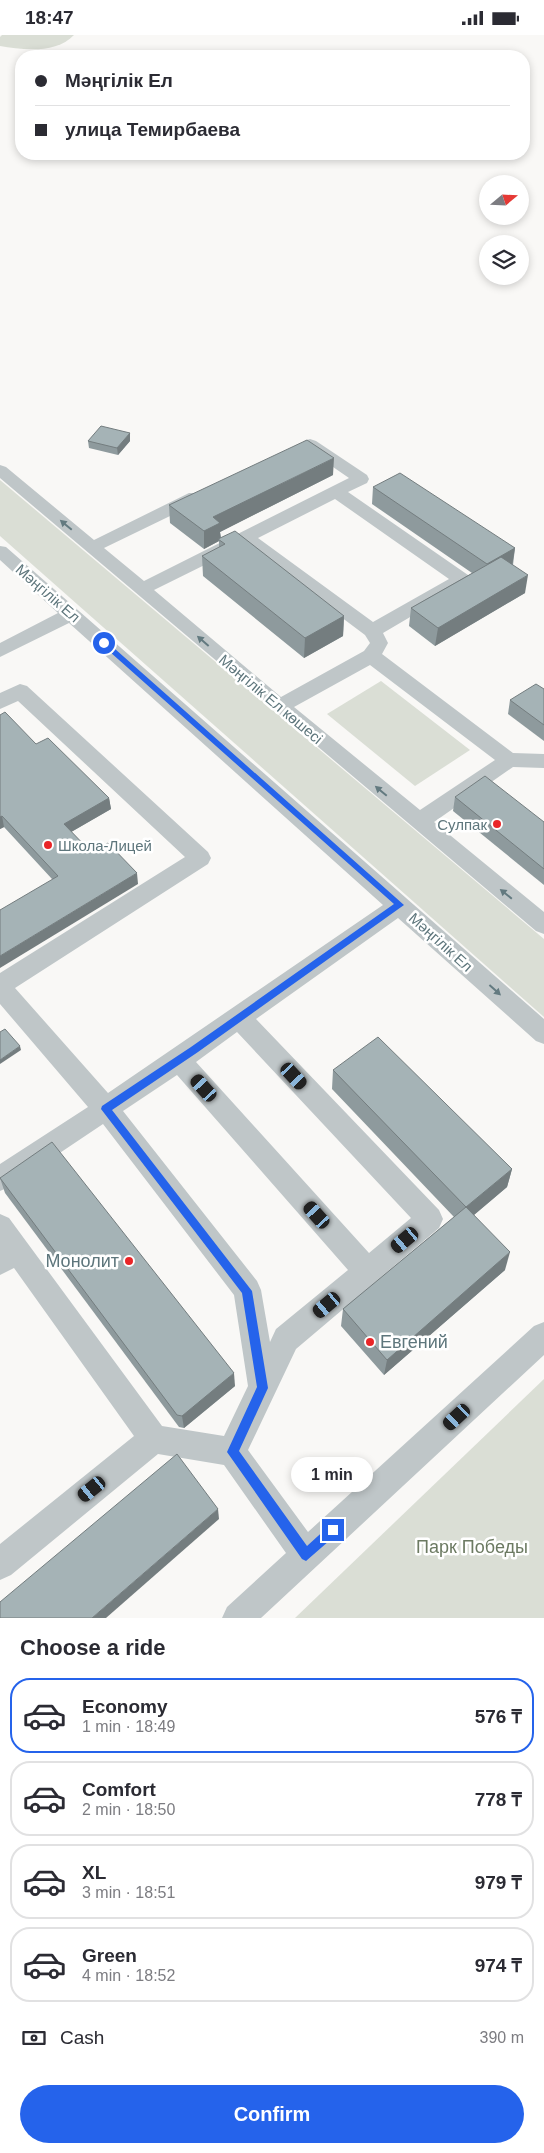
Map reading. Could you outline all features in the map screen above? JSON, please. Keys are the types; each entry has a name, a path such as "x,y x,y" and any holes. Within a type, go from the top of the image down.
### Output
{"street":[{"path":"149,586 361,479 308,443 291,451"},
{"name":"Мәңгілік Ел көшесі","path":"0,470 544,925"},
{"path":"99,544 212,489"},
{"path":"336,492 462,579 372,631"},
{"path":"246,537 372,631 379,643 371,656 280,706"},
{"name":"Мәңгілік Ел","path":"0,551 544,1034"},
{"path":"0,651 71,614"},
{"path":"371,656 509,760 544,761"},
{"path":"0,702 20,691 200,858 0,986 106,1109 247,1291 263,1388"},
{"path":"419,822 509,760"},
{"path":"0,1179 179,1060 400,905"},
{"path":"232,1452 286,1339 430,1219 239,1018"},
{"path":"179,1060 367,1271"},
{"path":"0,1227 8,1256 154,1439 232,1452 306,1555"},
{"path":"238,1618 544,1336"},
{"path":"0,1564 154,1439"}],"green space":[{"path":"2,35 74,35 67,41 49,48 19,49 0,46 0,37"},
{"path":"0,480 544,939 544,1017 0,536"},
{"path":"381,681 470,750 415,786 327,714"},
{"name":"Парк Победы","path":"544,1379 544,1618 295,1618"}],"building":[{"path":"101,426 130,433 117,448 88,441"},
{"path":"307,440 334,458 213,517 220,523 204,531 169,505"},
{"path":"400,473 515,548 487,564 373,487"},
{"path":"235,531 344,616 305,638 202,556 225,544 218,539"},
{"path":"501,557 528,575 438,628 411,608"},
{"path":"536,684 544,689 544,725 510,700"},
{"name":"Школа-Лицей","path":"5,712 36,744 48,738 109,798 64,824 92,853 108,843 137,873 0,956 0,910 58,876 2,816 0,817 0,715"},
{"name":"Сулпак","path":"485,776 544,822 544,869 455,797"},
{"path":"5,1029 20,1046 0,1060 0,1032"},
{"path":"378,1037 512,1169 466,1207 333,1070"},
{"path":"52,1142 234,1373 182,1416 177,1415 0,1178"},
{"path":"466,1207 510,1252 387,1360 343,1309"},
{"path":"177,1454 218,1509 92,1618 0,1618 0,1602"}],"place":[{"name":"Сулпак","path":"497,824"},
{"name":"Школа-Лицей","path":"48,845"},
{"name":"Монолит","path":"129,1261"},
{"name":"Евгений","path":"370,1342"}],"route":[{"path":"104,643 400,905 106,1109 247,1291 263,1388 232,1452 306,1555 333,1530"}]}
